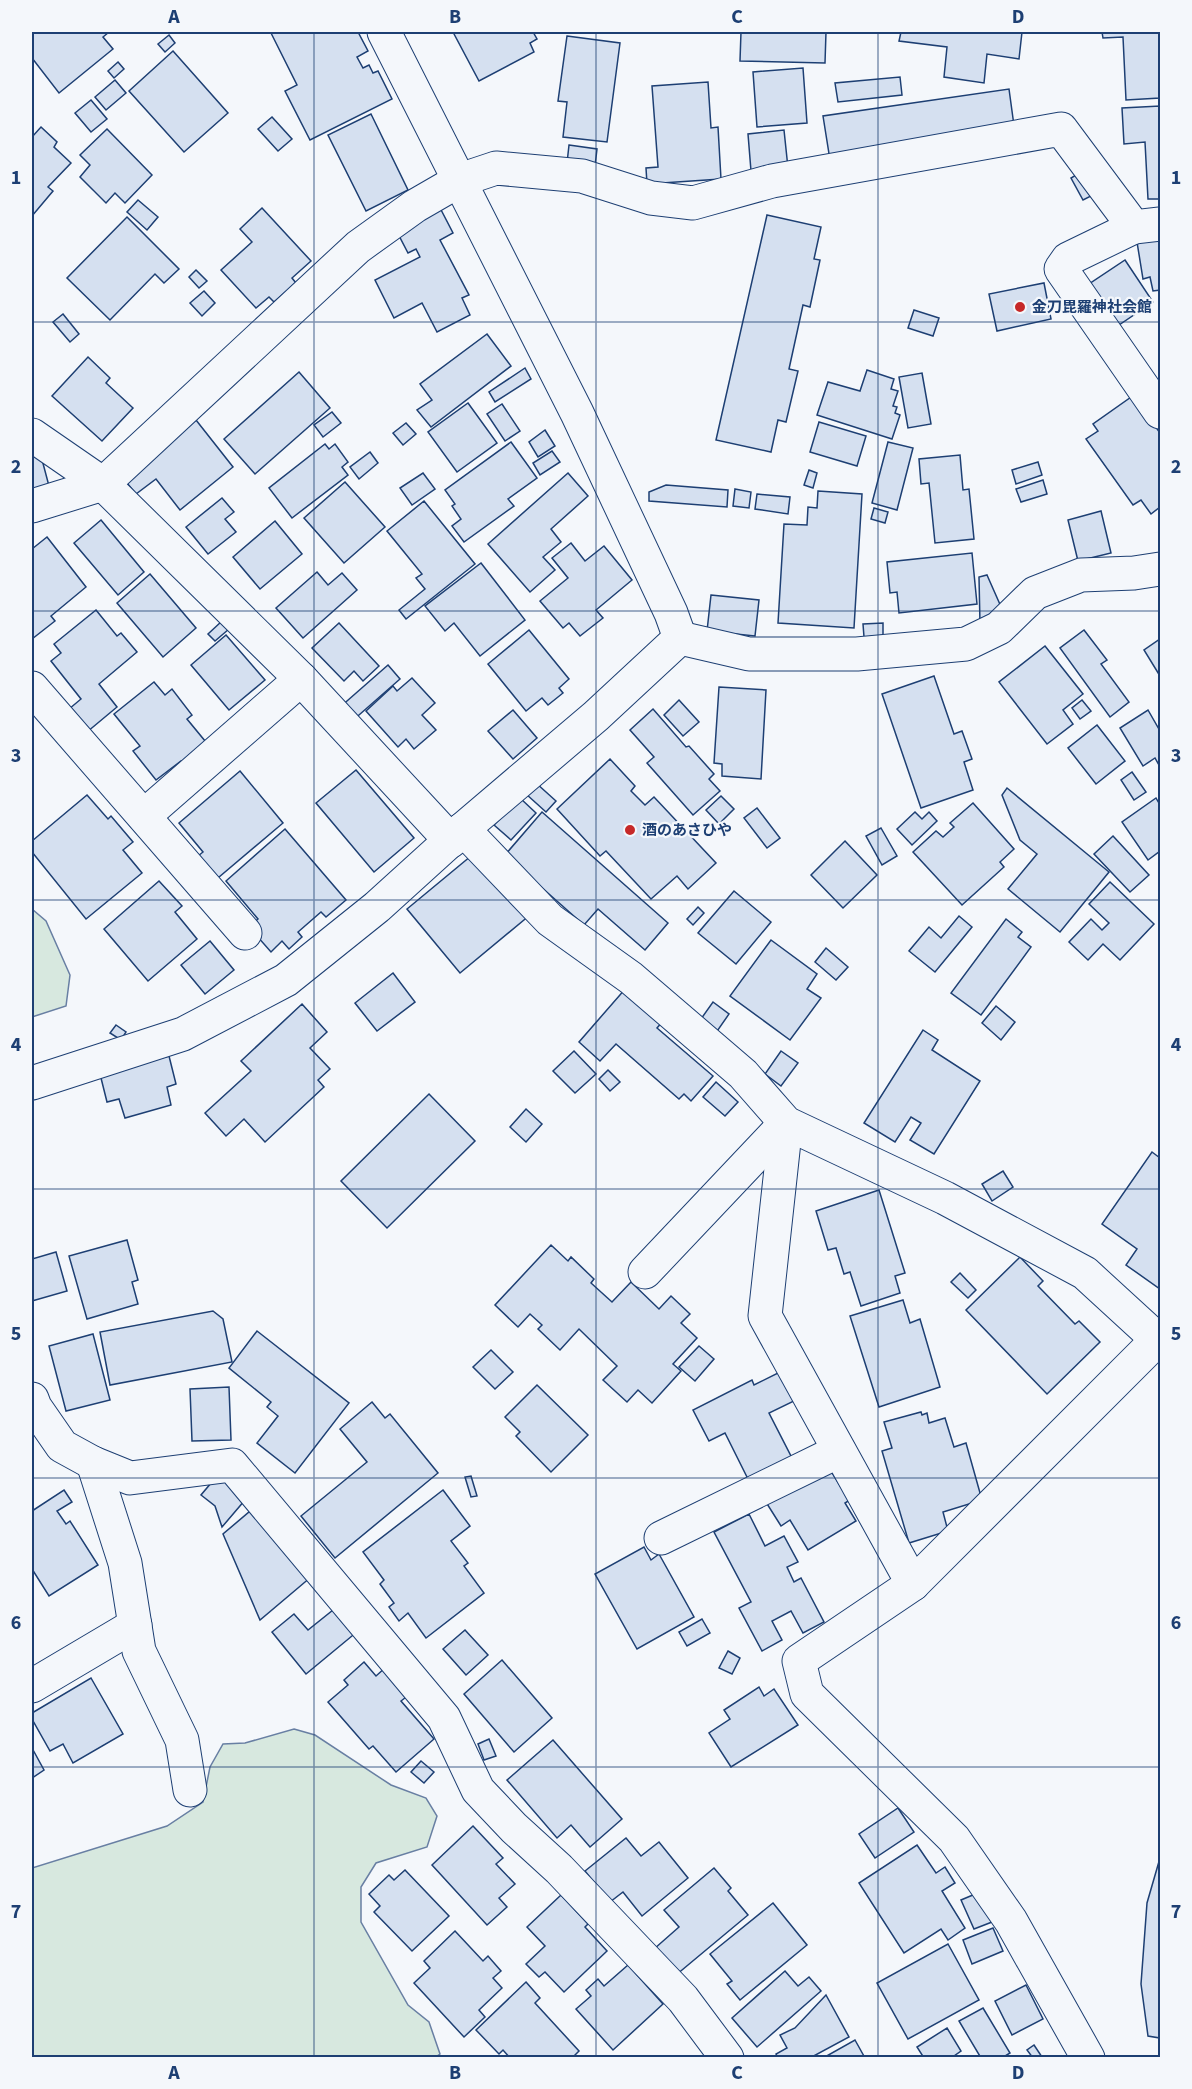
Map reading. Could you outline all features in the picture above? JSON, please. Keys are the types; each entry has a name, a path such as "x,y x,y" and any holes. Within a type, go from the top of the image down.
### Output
{"street":[{"path":"384,32 577,413 671,613 680,638"},
{"path":"32,506 103,484 358,247 415,206 460,180 496,168 582,176 651,198 693,203 772,181 1061,129 1147,225 1068,259 1061,269 1161,412"},
{"path":"32,435 103,484 457,835 550,920 631,978 742,1074 786,1124 945,1197 1085,1273 1159,1339 913,1584 799,1661 807,1694 954,1839 1011,1921 1088,2058"},
{"path":"680,638 749,654 857,654 966,644 999,628 1035,593 1081,575 1134,573 1161,569"},
{"path":"32,1083 183,1034 286,980 377,907 596,716 680,638"},
{"path":"144,816 301,679"},
{"path":"32,688 245,933"},
{"path":"645,1272 786,1124"},
{"path":"786,1124 765,1316 913,1584"},
{"path":"32,1399 62,1446 93,1463 130,1478 232,1465 444,1718 478,1790 514,1828 559,1869 683,1999 727,2058"},
{"path":"661,1538 839,1451"},
{"path":"93,1463 125,1563 139,1651 182,1740 190,1790"},
{"path":"32,1686 135,1625"}],"shaded area":[{"path":"32,909 46,921 70,975 66,1006 32,1017"},
{"path":"294,1729 315,1735 391,1785 426,1798 437,1816 427,1847 376,1863 361,1887 361,1922 408,2005 429,2022 440,2054 434,2058 32,2057 32,1868 167,1826 203,1802 210,1767 223,1744 245,1743"}],"building":[{"path":"32,32 109,32 103,37 113,49 59,93 32,58"},
{"path":"358,32 368,51 357,57 363,68 369,65 373,73 378,71 392,99 310,140 285,91 297,85 271,33"},
{"path":"453,32 533,32 537,39 530,43 534,52 479,81"},
{"path":"741,32 826,32 825,63 740,61"},
{"path":"901,32 1022,32 1019,59 987,54 984,83 944,77 947,47 899,41"},
{"path":"1102,32 1160,32 1160,98 1126,100 1123,37 1103,38"},
{"path":"169,35 175,43 165,52 158,44"},
{"path":"567,36 620,43 607,142 563,137 567,102 558,101"},
{"path":"173,51 228,113 184,152 129,91"},
{"path":"118,62 124,69 114,78 108,71"},
{"path":"803,68 807,123 757,127 753,72"},
{"path":"900,77 902,95 838,102 835,83"},
{"path":"115,80 126,93 106,110 95,97"},
{"path":"708,82 711,128 718,127 721,179 647,184 646,168 658,167 652,86"},
{"path":"1009,89 1015,133 830,160 823,116"},
{"path":"91,100 107,119 91,132 75,113"},
{"path":"1160,106 1160,199 1148,199 1145,142 1124,144 1122,108"},
{"path":"371,114 408,190 366,211 328,135"},
{"path":"272,117 292,139 278,151 258,129"},
{"path":"41,127 57,142 54,147 71,163 48,187 53,191 32,216 32,137"},
{"path":"107,129 152,175 125,203 115,193 106,203 80,177 90,165 80,155"},
{"path":"784,130 788,168 751,171 748,134"},
{"path":"569,145 597,149 595,166 567,163"},
{"path":"1081,172 1093,195 1083,200 1071,178"},
{"path":"138,200 158,217 147,230 127,212"},
{"path":"438,204 453,233 440,240 469,295 462,298 470,315 437,332 422,303 394,318 375,280 420,257 416,249 408,253 394,226"},
{"path":"262,208 311,261 292,278 296,283 274,302 269,297 256,308 221,270 252,242 240,229"},
{"path":"767,215 821,227 814,259 820,260 810,307 803,305 789,369 798,371 786,422 778,420 771,452 716,440"},
{"path":"127,217 179,269 164,283 155,274 110,320 67,278"},
{"path":"1160,238 1160,290 1153,291 1150,277 1143,279 1137,242"},
{"path":"1125,260 1153,302 1116,327 1089,284"},
{"path":"196,270 207,281 199,288 189,277"},
{"name":"金刀毘羅神社会館","path":"1044,283 1051,319 997,331 989,294"},
{"path":"204,291 215,303 202,316 190,303"},
{"path":"914,310 939,318 933,336 908,328"},
{"path":"63,314 79,334 70,342 53,322"},
{"path":"487,334 511,366 431,427 417,410 432,400 420,384"},
{"path":"88,357 110,378 106,383 133,408 102,441 52,396"},
{"path":"525,368 531,379 495,402 489,392"},
{"path":"867,370 894,379 891,389 898,391 893,406 897,407 895,413 900,415 892,439 817,415 828,382 860,391"},
{"path":"299,372 330,408 255,474 224,439"},
{"path":"922,373 931,424 908,428 899,377"},
{"path":"1134,395 1160,433 1160,507 1151,514 1141,500 1133,505 1086,439 1098,431 1093,424"},
{"path":"468,403 497,443 457,472 428,432"},
{"path":"502,404 520,431 505,441 487,414"},
{"path":"332,412 341,423 323,437 314,425"},
{"path":"196,420 233,467 180,510 156,479 136,494 123,478"},
{"path":"819,422 866,436 857,466 810,452"},
{"path":"406,423 416,434 403,445 393,433"},
{"path":"545,430 555,446 538,457 529,442"},
{"path":"511,442 537,478 508,499 514,506 464,542 452,526 461,519 452,506 455,504 445,490"},
{"path":"888,442 913,448 897,510 872,503"},
{"path":"325,444 329,449 335,444 348,462 342,467 348,475 292,518 269,488"},
{"path":"32,448 40,452 49,486 32,491"},
{"path":"552,451 560,462 540,475 533,463"},
{"path":"370,452 378,463 359,479 350,467"},
{"path":"960,455 963,490 969,489 974,539 935,543 929,483 921,484 919,459"},
{"path":"1038,462 1042,475 1016,484 1012,470"},
{"path":"809,470 817,473 813,488 804,485"},
{"path":"423,473 435,489 412,505 400,488"},
{"path":"568,473 588,496 551,529 561,542 543,557 555,570 530,592 488,544"},
{"path":"1043,480 1047,494 1021,502 1016,489"},
{"path":"345,482 385,527 344,563 304,518"},
{"path":"666,485 728,490 727,507 649,501 649,492"},
{"path":"735,489 751,492 749,508 733,506"},
{"path":"818,491 862,494 854,628 778,623 784,524 807,525 808,507 817,508"},
{"path":"757,494 790,497 788,514 755,509"},
{"path":"222,498 234,512 225,519 236,532 208,554 186,527"},
{"path":"424,501 475,564 406,619 399,610 425,589 416,578 422,574 387,531"},
{"path":"874,508 888,512 885,523 871,519"},
{"path":"1101,511 1111,553 1078,561 1068,520"},
{"path":"101,520 144,572 118,595 74,543"},
{"path":"275,521 302,554 260,589 233,557"},
{"path":"47,537 86,587 51,616 55,621 32,639 32,549"},
{"path":"571,543 585,561 604,546 632,580 596,610 603,618 580,636 569,623 563,628 540,601 568,578 552,558"},
{"path":"972,553 977,604 899,613 897,592 890,593 887,562"},
{"path":"481,563 525,620 480,656 454,623 445,631 425,606"},
{"path":"317,572 328,585 342,573 357,590 303,638 276,608"},
{"path":"150,574 196,628 163,657 117,603"},
{"path":"987,575 1002,609 980,624 979,577"},
{"path":"711,595 759,600 755,636 707,631"},
{"path":"96,610 117,636 121,633 137,652 99,684 117,707 81,737 63,714 81,699 51,661 61,653 54,644"},
{"path":"222,621 229,629 215,641 208,634"},
{"path":"339,623 379,666 363,681 354,671 344,681 312,648"},
{"path":"883,623 883,636 864,637 863,624"},
{"path":"529,630 569,679 559,688 563,693 548,705 542,698 526,711 488,664"},
{"path":"1084,630 1107,660 1101,664 1129,702 1110,717 1060,648"},
{"path":"226,635 265,680 229,710 191,665"},
{"path":"1160,639 1160,676 1144,650"},
{"path":"1045,646 1083,694 1063,710 1073,724 1047,744 999,682"},
{"path":"388,665 400,679 351,722 339,708"},
{"path":"934,676 954,734 962,731 972,759 964,762 973,790 921,808 882,694"},
{"path":"412,678 435,703 422,715 436,730 414,749 406,739 398,747 366,711 393,686 397,691"},
{"path":"154,682 165,695 172,689 192,715 187,719 210,747 186,767 181,761 156,780 133,751 140,746 114,714"},
{"path":"719,687 766,690 761,779 722,776 722,764 714,763"},
{"path":"679,700 699,722 683,736 664,715"},
{"path":"1082,700 1091,711 1080,719 1072,708"},
{"path":"653,709 686,747 689,746 714,774 709,779 720,791 693,815 647,763 654,757 630,730"},
{"path":"513,710 537,738 513,759 488,731"},
{"path":"1148,710 1160,731 1160,764 1155,758 1143,766 1120,728"},
{"path":"1097,725 1125,761 1096,784 1068,748"},
{"name":"酒のあさひや","path":"610,759 635,786 631,791 645,805 654,797 716,863 688,889 677,876 651,899 606,851 600,856 557,809"},
{"path":"356,770 414,838 374,872 316,803"},
{"path":"240,771 283,823 212,883 193,860 203,852 179,823"},
{"path":"1132,772 1146,792 1134,800 1121,780"},
{"path":"536,783 556,801 546,812 526,794"},
{"path":"1007,788 1109,872 1060,932 1008,889 1037,854 1020,840 1002,795"},
{"path":"87,795 108,819 111,816 133,842 123,850 142,873 86,919 32,852 32,841"},
{"path":"721,796 734,809 719,824 706,810"},
{"path":"520,798 536,813 511,840 494,825"},
{"path":"1156,798 1160,805 1160,851 1148,860 1122,822"},
{"path":"973,803 1014,849 1000,862 1004,867 962,905 913,852 936,831 943,837 954,827 950,823"},
{"path":"757,808 780,838 767,848 744,818"},
{"path":"542,812 668,923 645,950 598,909 584,925 505,855"},
{"path":"915,812 922,819 929,812 937,821 912,845 897,829"},
{"path":"881,828 897,856 882,865 866,836"},
{"path":"285,829 346,900 326,917 321,912 298,932 302,937 289,949 282,941 271,952 249,927 258,919 226,881"},
{"path":"1113,836 1149,875 1130,892 1094,854"},
{"path":"845,841 877,875 843,908 811,875"},
{"path":"477,851 530,915 460,973 407,909"},
{"path":"159,881 182,906 175,912 197,939 148,981 104,929"},
{"path":"1110,882 1154,924 1120,960 1103,944 1088,960 1069,942 1091,919 1102,930 1109,923 1089,904"},
{"path":"734,891 771,922 736,964 698,933"},
{"path":"698,907 704,913 693,925 687,919"},
{"path":"959,916 972,927 935,972 909,951 929,927 941,938"},
{"path":"1006,919 1022,932 1018,937 1031,947 981,1015 951,993"},
{"path":"771,940 817,974 807,989 821,998 790,1040 730,996"},
{"path":"210,941 234,970 205,994 181,965"},
{"path":"826,948 848,967 836,980 815,962"},
{"path":"393,973 415,1002 377,1031 355,1003"},
{"path":"626,988 664,1020 657,1028 713,1076 691,1101 684,1094 679,1099 616,1044 600,1061 579,1042"},
{"path":"713,1002 729,1014 713,1037 696,1026"},
{"path":"302,1004 327,1032 310,1048 330,1069 318,1080 324,1087 265,1142 244,1119 226,1136 205,1113 251,1071 241,1061"},
{"path":"996,1006 1015,1022 1001,1040 982,1023"},
{"path":"116,1025 126,1032 121,1040 110,1033"},
{"path":"923,1030 938,1040 932,1050 980,1081 934,1154 910,1140 921,1123 911,1117 895,1142 864,1123"},
{"path":"574,1051 596,1074 575,1093 553,1071"},
{"path":"781,1051 798,1063 781,1086 765,1074"},
{"path":"169,1056 176,1084 167,1087 171,1105 125,1118 119,1099 107,1102 100,1074"},
{"path":"608,1070 620,1082 610,1091 599,1079"},
{"path":"716,1082 738,1102 725,1116 703,1097"},
{"path":"429,1094 475,1141 387,1228 341,1181"},
{"path":"526,1109 542,1124 526,1142 510,1127"},
{"path":"1152,1152 1160,1158 1160,1289 1126,1265 1137,1249 1102,1224"},
{"path":"1003,1171 1013,1187 992,1201 982,1184"},
{"path":"879,1190 905,1273 895,1276 900,1293 861,1306 850,1272 844,1274 836,1248 828,1250 816,1211"},
{"path":"127,1240 138,1280 132,1282 138,1304 87,1319 69,1256"},
{"path":"551,1245 568,1261 571,1257 594,1279 591,1283 612,1302 631,1282 659,1309 671,1296 690,1314 681,1323 697,1338 673,1364 681,1371 652,1403 638,1390 627,1402 603,1380 617,1366 579,1329 560,1350 538,1329 542,1325 530,1314 518,1327 495,1305"},
{"path":"56,1252 67,1291 32,1301 32,1259"},
{"path":"1020,1257 1043,1281 1038,1286 1075,1324 1079,1321 1100,1342 1047,1394 966,1310"},
{"path":"960,1273 976,1290 968,1298 951,1282"},
{"path":"903,1300 910,1323 920,1319 940,1387 879,1407 850,1316"},
{"path":"213,1311 223,1319 232,1362 110,1385 100,1332"},
{"path":"257,1331 349,1403 295,1473 257,1443 278,1416 267,1407 271,1402 229,1368"},
{"path":"93,1334 110,1400 66,1411 49,1346"},
{"path":"699,1346 714,1359 695,1381 679,1367"},
{"path":"491,1350 513,1372 495,1389 473,1367"},
{"path":"780,1372 794,1401 769,1413 793,1460 749,1481 725,1433 709,1441 693,1410 752,1380 754,1385"},
{"path":"537,1385 588,1435 551,1472 516,1436 520,1432 505,1417"},
{"path":"229,1387 231,1440 192,1441 190,1389"},
{"path":"372,1402 385,1418 390,1414 438,1473 335,1558 301,1516 367,1462 340,1429"},
{"path":"921,1412 922,1415 927,1413 929,1423 945,1418 954,1447 966,1443 982,1500 943,1512 948,1531 909,1543 882,1451 892,1448 884,1422"},
{"path":"829,1468 841,1487 845,1485 853,1498 845,1503 856,1521 808,1550 790,1520 781,1526 764,1499"},
{"path":"217,1476 242,1488 245,1500 222,1527 215,1506 201,1495"},
{"path":"471,1476 477,1496 471,1497 465,1477"},
{"path":"64,1490 72,1502 57,1511 66,1524 70,1521 98,1565 49,1596 32,1569 32,1511"},
{"path":"443,1490 470,1526 451,1541 468,1563 464,1566 484,1593 426,1638 408,1613 399,1621 389,1607 394,1603 380,1584 384,1580 363,1552"},
{"path":"256,1506 311,1577 260,1620 223,1534"},
{"path":"749,1514 765,1546 784,1536 798,1562 787,1567 794,1582 801,1578 824,1622 803,1633 791,1611 772,1621 782,1640 762,1651 739,1608 751,1602 714,1532"},
{"path":"644,1547 651,1560 659,1554 694,1617 637,1649 595,1574"},
{"path":"338,1606 358,1631 306,1674 272,1632 294,1614 308,1630"},
{"path":"702,1619 710,1633 687,1646 679,1632"},
{"path":"465,1630 488,1655 466,1675 443,1649"},
{"path":"728,1651 740,1658 732,1674 719,1668"},
{"path":"502,1660 552,1718 514,1752 464,1694"},
{"path":"364,1662 376,1676 386,1667 410,1694 401,1701 434,1739 396,1772 373,1746 369,1749 328,1702 348,1685 344,1680"},
{"path":"91,1678 123,1734 73,1763 63,1744 50,1751 32,1719 32,1713"},
{"path":"759,1687 764,1696 774,1689 798,1725 731,1767 709,1733 730,1719 724,1710"},
{"path":"489,1739 496,1756 484,1760 478,1744"},
{"path":"553,1740 622,1819 590,1847 571,1825 557,1838 507,1780"},
{"path":"32,1748 44,1770 32,1778"},
{"path":"421,1761 434,1772 424,1783 411,1772"},
{"path":"898,1808 914,1832 875,1858 859,1834"},
{"path":"473,1826 503,1858 496,1864 515,1884 499,1898 507,1907 487,1925 432,1865"},
{"path":"626,1838 641,1856 659,1842 688,1878 642,1916 623,1892 610,1902 585,1871"},
{"path":"917,1845 936,1873 945,1867 955,1883 942,1891 965,1928 948,1940 941,1929 904,1953 859,1883"},
{"path":"1160,1858 1160,2038 1148,2036 1141,1984 1147,1903"},
{"path":"714,1868 731,1888 728,1891 748,1915 676,1975 654,1949 679,1927 664,1910"},
{"path":"405,1870 449,1916 412,1951 374,1912 380,1906 369,1894 389,1875 394,1880"},
{"path":"980,1892 992,1922 974,1929 961,1900"},
{"path":"561,1895 588,1924 585,1927 607,1951 564,1992 545,1972 539,1977 526,1964 545,1946 527,1927"},
{"path":"773,1903 807,1945 740,2000 727,1984 732,1981 710,1954"},
{"path":"993,1928 1003,1951 972,1964 963,1940"},
{"path":"455,1931 483,1961 488,1956 501,1971 493,1978 502,1988 479,2010 485,2017 464,2037 414,1983 430,1968 424,1961"},
{"path":"948,1944 979,2000 908,2039 877,1983"},
{"path":"628,1965 663,2004 613,2050 576,2009 591,1996 586,1990 598,1979 604,1986"},
{"path":"785,1971 798,1986 809,1977 821,1991 757,2047 732,2018"},
{"path":"526,1982 540,1998 535,2003 579,2051 572,2058 510,2058 503,2050 499,2054 476,2030"},
{"path":"1026,1985 1043,2019 1012,2035 995,2001"},
{"path":"826,1995 849,2037 810,2058 778,2058 776,2054 787,2048 780,2035 795,2028"},
{"path":"983,2008 1010,2053 1002,2058 981,2058 959,2021"},
{"path":"947,2028 961,2051 951,2058 924,2058 917,2047"},
{"path":"855,2040 865,2058 823,2058"},
{"path":"1034,2045 1042,2058 1033,2058 1027,2050"}],"place":[{"name":"金刀毘羅神社会館","path":"1020,307"},
{"name":"酒のあさひや","path":"630,830"}]}
